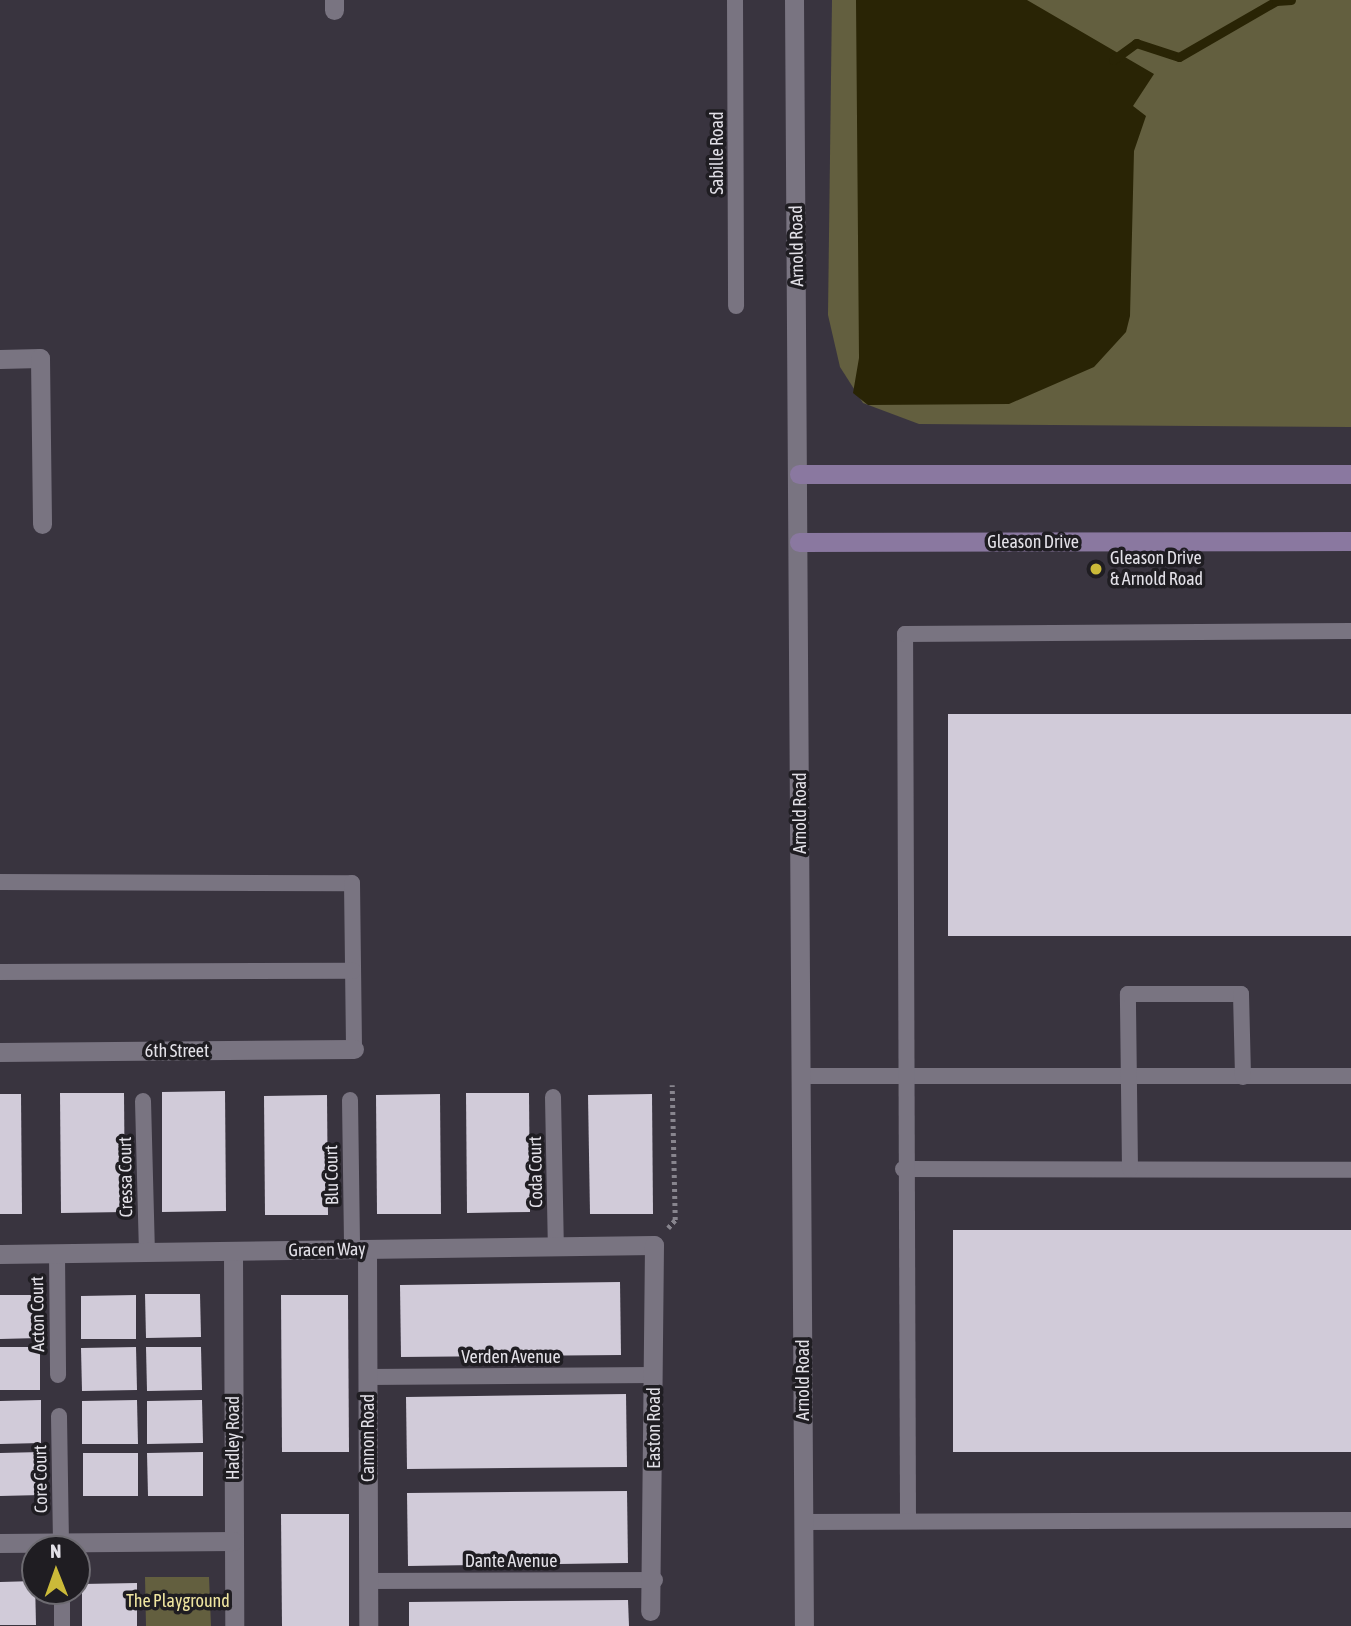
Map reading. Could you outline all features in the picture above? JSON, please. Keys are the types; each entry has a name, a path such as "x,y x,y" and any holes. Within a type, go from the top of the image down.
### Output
{"main road":[{"path":"799,474 1351,474"},
{"name":"Gleason Drive","path":"799,542 1351,541"}],"street":[{"name":"Arnold Road","path":"794,0 804,1626"},
{"path":"0,359 40,358 42,524"},
{"name":"6th Street","path":"0,1052 354,1049"},
{"name":"Gracen Way","path":"0,1254 654,1245"},
{"name":"Easton Road","path":"650,1611 655,1580 654,1245"},
{"name":"Cannon Road","path":"359,1249 367,1377 369,1626"},
{"name":"Hadley Road","path":"233,1251 234,1626"},
{"path":"91,1545 233,1541"},
{"path":"0,1543 21,1544"}],"lane":[{"name":"Sabille Road","path":"735,0 736,306"},
{"path":"908,1520 902,1074 905,634 1351,631"},
{"path":"0,881 352,883 354,1049"},
{"path":"0,972 353,971"},
{"path":"1130,1169 1128,994 1241,994 1243,1077"},
{"path":"802,1076 902,1074 1128,1079 1351,1076"},
{"name":"Coda Court","path":"554,1097 556,1247"},
{"name":"Blu Court","path":"350,1100 359,1249"},
{"name":"Cressa Court","path":"143,1101 147,1252"},
{"path":"903,1169 1351,1170"},
{"name":"Acton Court","path":"57,1253 58,1375"},
{"name":"Verden Avenue","path":"367,1377 654,1375"},
{"name":"Core Court","path":"59,1416 61,1535"},
{"path":"804,1522 1351,1520"},
{"name":"Dante Avenue","path":"368,1581 655,1580"},
{"path":"62,1605 62,1626"}],"path":[{"path":"654,1245 675,1220 672,1085"}],"green space":[{"path":"832,0 1351,0 1351,427 919,424 863,403 840,367 828,315"},
{"name":"The Playground","path":"145,1577 209,1577 211,1626 146,1626"}],"shaded area":[{"path":"856,0 1027,0 1154,74 1133,106 1146,116 1134,151 1130,316 1126,332 1094,367 1009,404 868,405 853,393 859,358"}],"building":[{"path":"948,714 1351,714 1351,936 948,936"},
{"path":"225,1091 226,1211 162,1212 162,1092"},
{"path":"60,1093 124,1093 125,1212 61,1213"},
{"path":"466,1093 529,1093 530,1212 467,1213"},
{"path":"0,1094 21,1094 22,1214 0,1214"},
{"path":"440,1094 441,1214 377,1214 376,1095"},
{"path":"652,1094 653,1214 590,1214 588,1095"},
{"path":"327,1095 328,1215 265,1215 264,1096"},
{"path":"953,1230 1351,1230 1351,1452 953,1452"},
{"path":"620,1282 621,1355 401,1357 400,1285"},
{"path":"145,1294 200,1294 201,1337 146,1338"},
{"path":"0,1295 39,1295 39,1338 0,1339"},
{"path":"136,1295 136,1339 81,1339 81,1296"},
{"path":"281,1295 348,1295 349,1452 282,1452"},
{"path":"0,1347 40,1347 40,1390 0,1390"},
{"path":"136,1347 137,1390 82,1391 81,1348"},
{"path":"146,1347 201,1347 202,1390 147,1391"},
{"path":"626,1394 627,1467 407,1469 406,1397"},
{"path":"41,1400 41,1443 0,1444 0,1401"},
{"path":"137,1400 138,1444 82,1444 82,1401"},
{"path":"202,1400 203,1443 147,1444 147,1401"},
{"path":"41,1452 42,1495 0,1496 0,1453"},
{"path":"203,1452 203,1496 148,1496 147,1453"},
{"path":"83,1453 138,1453 138,1496 83,1496"},
{"path":"627,1491 628,1563 408,1566 407,1493"},
{"path":"281,1514 349,1514 349,1626 282,1626"},
{"path":"21,1581 21,1605 36,1605 36,1625 0,1625 0,1582"},
{"path":"137,1583 137,1626 82,1626 82,1605 91,1605 91,1584"},
{"path":"628,1600 629,1626 409,1626 409,1602"}],"waterway":[{"path":"1113,60 1136,43 1179,57 1276,1 1291,0"}],"place":[{"name":"Gleason Drive & Arnold Road","path":"1096,569"}]}
